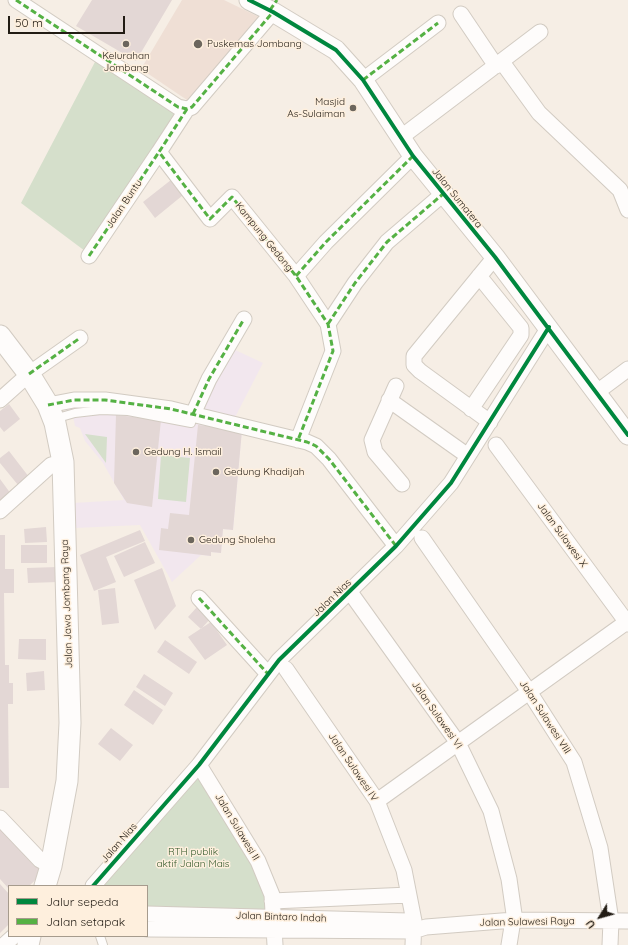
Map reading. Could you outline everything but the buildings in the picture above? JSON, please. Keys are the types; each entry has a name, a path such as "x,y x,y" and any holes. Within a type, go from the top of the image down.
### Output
{"main road":[{"name":"Jalan Jawa Jombang Raya","path":"0,336 29,374 50,412 63,462 70,723 67,781 51,866 45,885"}],"street":[{"path":"16,0 178,107 187,109"},
{"name":"Jalan Sumatera","path":"249,0 273,7 336,50 363,80 413,156 495,257 549,327 628,435"},
{"path":"159,152 187,109 192,107 273,7"},
{"path":"461,14 539,113 620,190 628,210"},
{"path":"363,80 438,23"},
{"path":"400,138 540,32"},
{"name":"Jalan Buntu","path":"89,256 159,152"},
{"name":"Kampung Gedong","path":"159,152 210,219 232,197 296,276 328,324 333,351 298,440"},
{"name":"Kampung Gedong","path":"296,276 326,242 413,156"},
{"path":"328,324 355,283 387,242 443,194"},
{"path":"490,422 414,366 414,356 495,257"},
{"path":"471,409 521,335 521,328 479,276"},
{"path":"193,414 209,379 244,319"},
{"name":"Jalan Nias","path":"93,885 199,765 279,660 396,546 451,483 549,327"},
{"path":"0,400 29,374 80,338"},
{"path":"597,392 628,369"},
{"path":"396,386 372,440 372,445 375,452 402,484"},
{"path":"50,412 74,400 105,400 171,409 298,440 316,446 329,458 396,546"},
{"path":"389,400 468,456"},
{"name":"Jalan Sulawesi X","path":"496,445 628,622"},
{"path":"0,511 52,465 63,462"},
{"name":"Jalan Sulawesi VIII","path":"422,538 530,693 574,762 600,848 611,921 610,945"},
{"name":"Jalan Sulawesi VI","path":"350,592 458,743 491,811 508,879 514,920 509,945"},
{"path":"199,598 268,674"},
{"path":"377,801 628,622"},
{"name":"Jalan Sulawesi IV","path":"286,669 377,801 404,870 417,931"},
{"name":"Jalan Sulawesi II","path":"199,765 258,860 272,895 274,931"},
{"path":"0,818 40,860 51,866"},
{"path":"272,901 409,895"},
{"name":"Jalan Bintaro Indah","path":"148,914 274,931"},
{"name":"Jalan Sulawesi Raya","path":"417,931 514,920 628,922"},
{"name":"Jalan Bintaro Indah","path":"148,929 417,931"},
{"path":"4,945 13,937"}],"shaded area":[{"name":"Puskemas Jombang","path":"182,0 224,0 261,18 190,102 141,69"},
{"path":"231,348 263,363 230,427 242,430 233,530 223,529 221,553 211,552 211,556 201,555 172,582 140,525 75,528 73,503 124,500 103,463 85,441 80,428 75,426 72,411 66,412 65,407 82,406 193,418"}],"green space":[{"path":"96,60 176,115 85,251 21,203"},
{"path":"85,434 107,437 106,463"},
{"path":"161,455 190,458 186,502 158,499"},
{"name":"RTH publik aktif Jalan Mais","path":"199,765 258,861 273,917 148,916 148,885 94,885"}],"marked path":[{"path":"16,0 178,107 187,109 192,107 273,12"},
{"path":"270,10 277,0"},
{"path":"363,80 438,23"},
{"path":"187,109 159,152 210,219 232,197 296,276 328,324 333,351 298,440"},
{"path":"89,256 159,152"},
{"path":"296,276 326,242 413,156"},
{"path":"328,324 355,283 387,242 443,194"},
{"path":"193,414 209,379 244,319"},
{"path":"29,374 80,338"},
{"path":"48,405 74,400 105,400 171,409 307,442 316,446 329,459 396,546"},
{"path":"199,598 268,674"}],"cycle path":[{"path":"249,0 273,12 336,50 363,80 413,156 495,257 628,435"},
{"path":"94,885 199,765 279,660 396,546 451,483 549,327"}],"place":[{"name":"Kelurahan Jombang","path":"126,44"},
{"name":"Puskemas Jombang","path":"198,44"},
{"name":"Masjid As-Sulaiman","path":"353,108"},
{"name":"Gedung H. Ismail","path":"136,452"},
{"name":"Gedung Khadijah","path":"216,472"},
{"name":"Gedung Sholeha","path":"191,540"}]}
